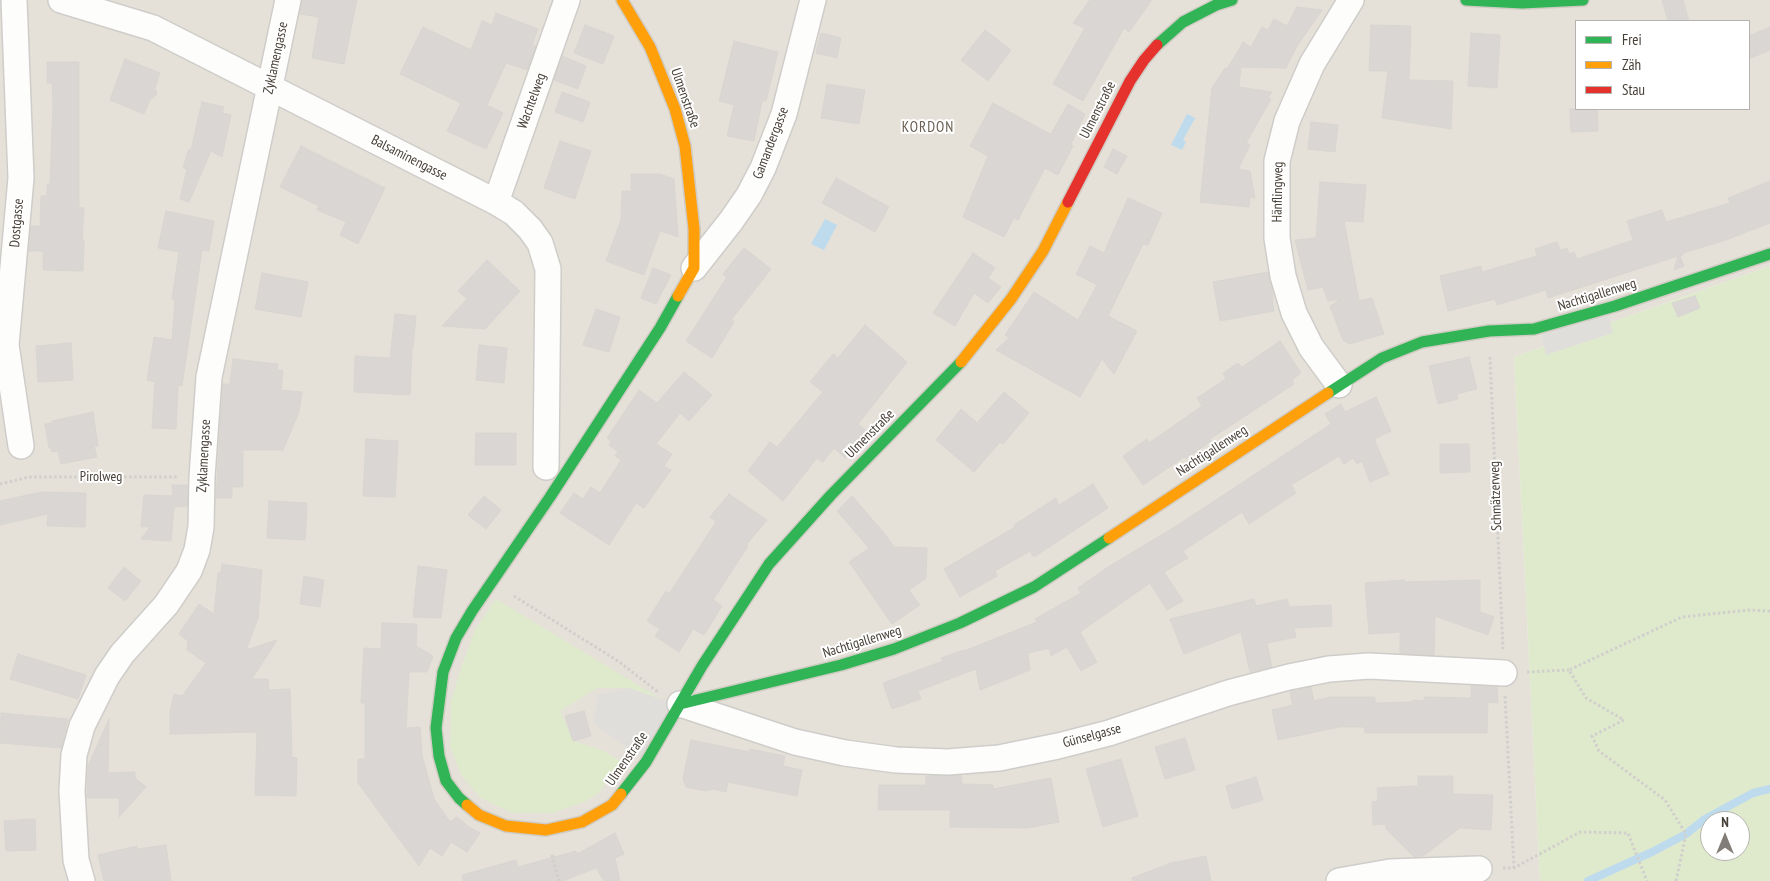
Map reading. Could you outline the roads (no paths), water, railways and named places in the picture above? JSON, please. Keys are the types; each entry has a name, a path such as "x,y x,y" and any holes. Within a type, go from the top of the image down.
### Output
{"street":[{"name":"Dostgasse","path":"14,0 21,178 6,345 22,446"},
{"name":"Balsaminengasse","path":"61,0 153,28 496,202 514,213 530,229 540,244 548,269 546,467"},
{"name":"Zyklamengasse","path":"82,881 76,860 72,791 74,755 82,726 102,684 122,654 166,605 189,571 197,550 201,527 202,477 209,377 288,0"},
{"name":"Wachtelweg","path":"496,202 567,0"},
{"name":"Ulmenstraße","path":"622,0 650,47 675,109 685,146 692,192 694,268 660,328 550,497 472,611 456,638 444,672 436,728 439,756 446,781 459,798 479,815 506,826 546,830 582,822 612,805 646,762 702,666 769,564 830,495 947,378 976,345 1011,299 1043,251 1130,81 1144,60 1162,39 1183,22 1216,5 1232,0"},
{"name":"Gamandergasse","path":"694,268 749,195 763,168 784,114 813,0"},
{"name":"Hänflingweg","path":"1339,385 1311,347 1294,313 1283,276 1277,238 1277,161 1287,121 1312,64 1351,0"},
{"path":"1466,0 1522,3 1583,0"},
{"name":"Nachtigallenweg","path":"679,706 894,649 960,623 1034,587 1382,358 1422,342 1489,331 1534,329 1615,306 1770,254"},
{"name":"Günselgasse","path":"679,706 795,742 845,753 896,760 948,762 999,758 1058,746 1110,733 1228,693 1329,669 1369,666 1504,673"},
{"path":"1339,881 1390,872 1479,868"}],"water":[{"path":"1187,114 1195,118 1183,140 1186,142 1182,150 1171,145"},
{"path":"825,219 837,225 824,250 811,244"}],"waterway":[{"path":"1588,881 1652,852 1686,834 1705,819 1753,793 1770,789"}],"district":[{"name":"KORDON","path":"928,128"}]}
